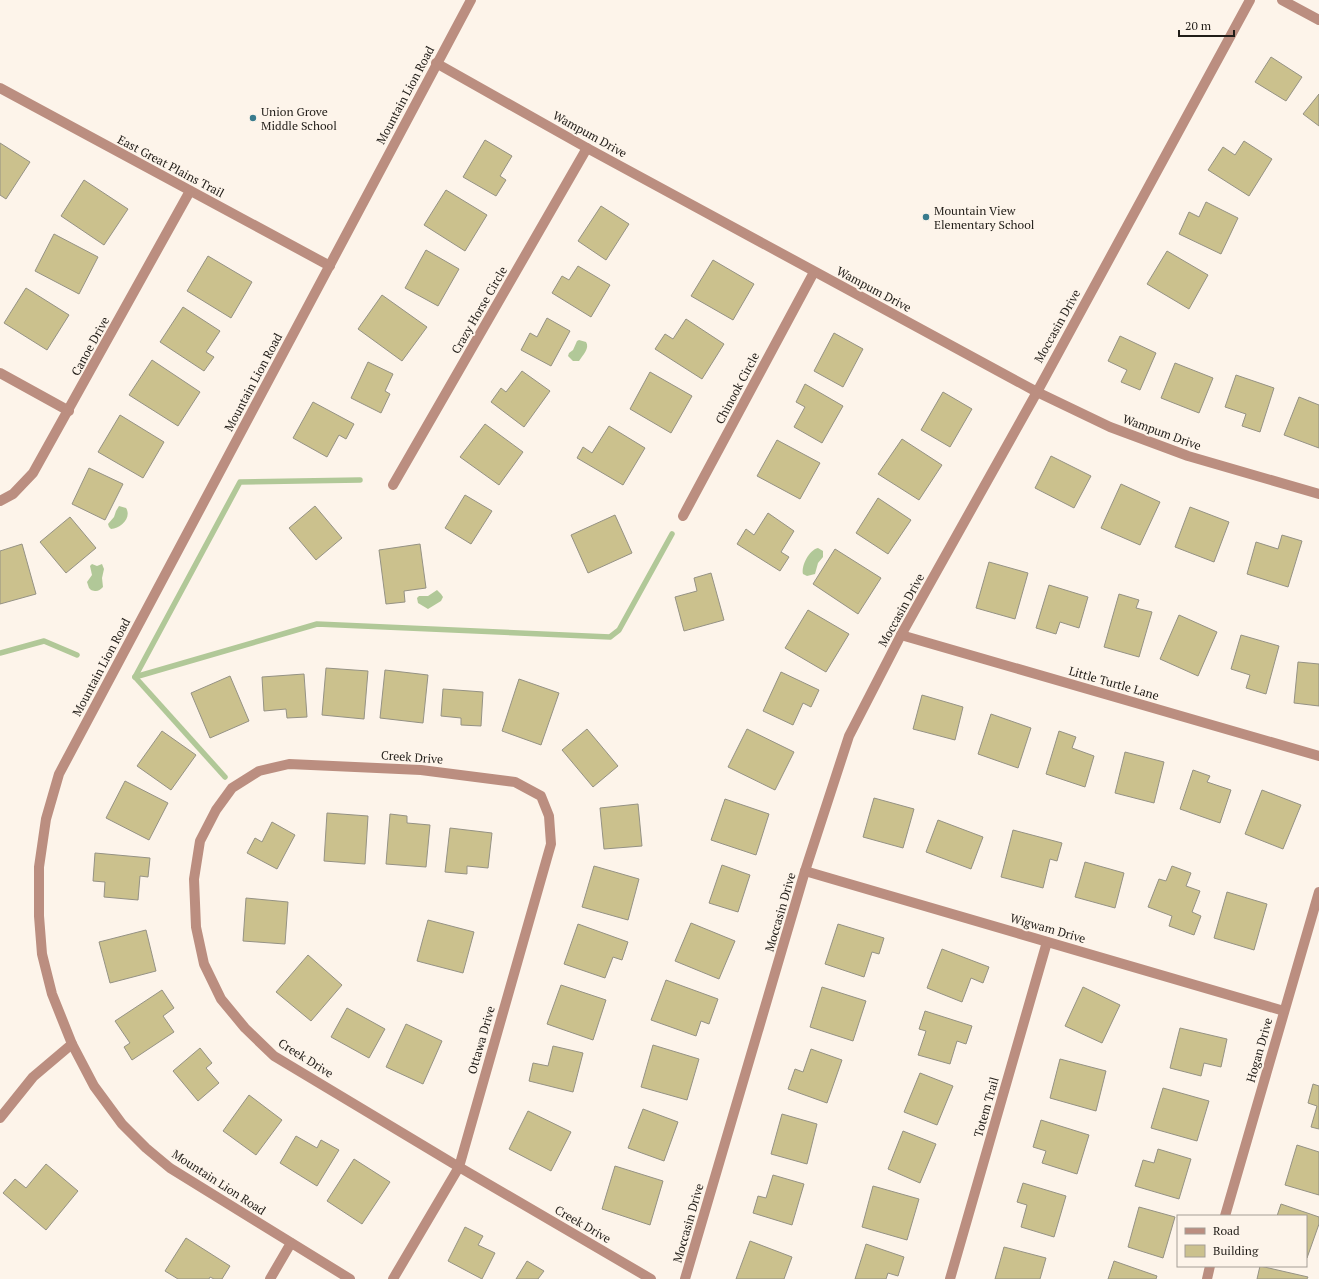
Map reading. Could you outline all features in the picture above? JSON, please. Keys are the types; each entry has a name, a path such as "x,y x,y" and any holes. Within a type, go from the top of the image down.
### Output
{"street":[{"name":"Mountain Lion Road","path":"350,1279 170,1168 146,1148 122,1124 94,1086 72,1044 52,994 42,954 39,916 39,867 46,819 59,774 470,0"},
{"name":"Moccasin Drive","path":"685,1279 805,871 849,736 901,635 1037,392 1250,0"},
{"path":"1282,0 1319,20"},
{"name":"Wampum Drive","path":"436,63 587,148 1037,392 1110,427 1188,456 1319,494"},
{"name":"East Great Plains Trail","path":"0,88 330,266"},
{"name":"Crazy Horse Circle","path":"393,485 587,148"},
{"name":"Canoe Drive","path":"0,501 13,494 34,473 190,191"},
{"name":"Chinook Circle","path":"683,516 814,272"},
{"path":"0,373 69,411"},
{"name":"Little Turtle Lane","path":"901,635 1319,756"},
{"name":"Creek Drive","path":"541,796 515,782 421,770 289,764 259,771 232,788 216,810 200,841 194,879 196,927 204,964 221,999 244,1028 274,1056 459,1167 651,1279"},
{"name":"Ottawa Drive","path":"393,1279 459,1167 551,844 549,816 541,796"},
{"name":"Wigwam Drive","path":"805,871 1284,1011"},
{"name":"Hogan Drive","path":"1225,1215 1319,892"},
{"name":"Totem Trail","path":"950,1279 1047,942"},
{"path":"0,1118 33,1077 72,1044"},
{"path":"270,1279 291,1243"},
{"path":"1206,1279 1210,1267"}],"shaded area":[{"path":"579,340 586,342 587,349 579,361 573,361 568,356"},
{"path":"119,506 126,508 128,515 127,519 122,525 111,529 108,524 114,517"},
{"path":"818,548 823,551 823,557 818,563 815,574 807,576 803,574 804,563 809,555"},
{"path":"92,564 97,566 102,564 104,569 102,578 103,587 98,591 91,590 87,582 92,575 90,566"},
{"path":"437,590 443,597 441,601 428,609 418,603 417,598 419,596 428,596"}],"building":[{"path":"1271,57 1302,77 1286,101 1255,82"},
{"path":"1319,94 1319,126 1303,114"},
{"path":"485,140 512,156 500,176 506,180 496,196 463,177"},
{"path":"1244,141 1272,159 1249,196 1208,170 1223,147 1235,155"},
{"path":"0,143 30,162 6,199 0,195"},
{"path":"84,180 128,209 104,245 61,216"},
{"path":"446,190 487,215 465,251 424,225"},
{"path":"1206,202 1238,218 1221,254 1179,234 1189,212 1199,217"},
{"path":"601,206 629,224 606,260 578,241"},
{"path":"54,234 98,257 79,294 35,271"},
{"path":"426,250 459,269 438,306 405,288"},
{"path":"1167,251 1208,275 1189,309 1147,284"},
{"path":"208,256 252,282 231,318 187,291"},
{"path":"713,260 754,284 733,320 691,296"},
{"path":"578,266 610,285 591,317 552,293 562,276 569,280"},
{"path":"26,288 69,315 47,350 4,323"},
{"path":"382,295 427,327 402,361 358,329"},
{"path":"183,307 220,331 206,352 214,357 204,371 160,342"},
{"path":"547,318 570,331 551,366 521,350 530,333 537,337"},
{"path":"686,319 724,344 702,379 655,349 665,334 673,339"},
{"path":"834,333 863,349 843,387 814,371"},
{"path":"1120,336 1156,353 1140,390 1121,382 1127,370 1108,361"},
{"path":"152,360 200,392 178,426 129,395"},
{"path":"368,362 393,374 385,391 390,394 381,413 351,398"},
{"path":"1175,363 1213,378 1199,413 1161,398"},
{"path":"522,371 550,391 524,427 491,402 501,388 506,392"},
{"path":"650,372 692,396 671,433 630,409"},
{"path":"1236,375 1274,388 1260,432 1242,426 1246,414 1225,407"},
{"path":"805,384 843,406 822,443 794,427 805,407 796,402"},
{"path":"943,392 972,409 950,447 921,430"},
{"path":"1299,397 1319,405 1319,448 1284,435"},
{"path":"313,402 354,424 346,439 339,435 327,457 293,438"},
{"path":"120,415 164,442 143,478 98,452"},
{"path":"485,424 523,452 499,485 460,457"},
{"path":"609,426 645,448 623,485 577,458 583,447 592,453"},
{"path":"902,439 942,465 919,500 878,474"},
{"path":"777,440 820,463 800,499 757,476"},
{"path":"1051,456 1091,476 1074,508 1035,488"},
{"path":"89,468 123,484 105,520 72,504"},
{"path":"1121,484 1160,502 1140,545 1101,528"},
{"path":"465,495 492,511 471,544 445,528"},
{"path":"878,498 911,520 888,554 856,533"},
{"path":"315,506 342,538 316,560 289,528"},
{"path":"1190,507 1229,522 1214,562 1175,547"},
{"path":"768,513 794,531 781,552 789,557 780,571 737,544 746,529 754,535"},
{"path":"615,515 632,553 588,573 571,535"},
{"path":"70,517 96,548 66,573 40,542"},
{"path":"1282,535 1302,541 1288,587 1247,574 1256,542 1278,549"},
{"path":"22,544 36,594 0,604 0,551"},
{"path":"420,544 426,588 404,591 405,602 386,604 379,550"},
{"path":"835,549 881,578 858,614 813,584"},
{"path":"989,562 1028,573 1015,619 976,608"},
{"path":"711,573 724,620 684,631 675,597 697,591 694,578"},
{"path":"1049,585 1088,597 1079,628 1060,622 1056,634 1036,628"},
{"path":"1119,594 1139,600 1136,608 1152,612 1139,657 1104,647"},
{"path":"808,610 849,634 826,672 785,648"},
{"path":"1179,615 1217,632 1198,676 1160,659"},
{"path":"1241,635 1279,646 1266,694 1246,688 1250,675 1231,669"},
{"path":"1298,662 1319,664 1319,706 1294,703"},
{"path":"326,668 368,671 364,719 322,715"},
{"path":"385,670 428,675 423,723 380,718"},
{"path":"781,672 819,690 811,707 803,703 793,725 763,711"},
{"path":"304,674 307,717 287,718 286,709 264,711 262,677"},
{"path":"230,676 249,721 210,738 191,693"},
{"path":"519,679 559,693 541,745 502,731"},
{"path":"443,689 483,692 481,726 461,725 461,718 441,716"},
{"path":"922,695 963,707 955,740 913,729"},
{"path":"991,714 1031,728 1018,768 978,754"},
{"path":"587,729 618,766 593,787 562,750"},
{"path":"747,729 794,752 775,790 728,767"},
{"path":"162,731 196,755 171,790 137,766"},
{"path":"1059,731 1076,737 1072,748 1094,756 1085,787 1046,774"},
{"path":"1125,752 1164,762 1154,803 1115,793"},
{"path":"1193,770 1210,776 1207,782 1231,790 1220,823 1180,809"},
{"path":"125,781 168,803 149,840 106,818"},
{"path":"1262,790 1301,805 1283,849 1245,834"},
{"path":"874,798 914,809 903,848 863,837"},
{"path":"725,799 769,814 756,855 711,840"},
{"path":"638,804 642,846 604,849 600,808"},
{"path":"327,813 368,816 365,864 324,861"},
{"path":"390,814 407,816 407,823 430,825 426,867 386,864"},
{"path":"938,820 983,837 971,869 926,852"},
{"path":"272,822 295,835 277,869 247,853 255,838 262,842"},
{"path":"450,828 492,833 488,868 467,866 467,874 445,872"},
{"path":"1013,830 1062,843 1057,861 1050,859 1043,888 1001,877"},
{"path":"95,853 150,858 148,877 140,876 138,900 104,897 105,882 93,881"},
{"path":"1085,862 1124,873 1115,908 1075,897"},
{"path":"722,865 750,875 738,912 709,903"},
{"path":"594,866 639,879 628,920 582,907"},
{"path":"1172,866 1191,873 1186,886 1200,891 1192,912 1201,916 1194,935 1169,926 1172,916 1148,907 1159,879 1166,881"},
{"path":"1227,892 1267,904 1254,950 1214,938"},
{"path":"246,898 288,902 285,944 243,941"},
{"path":"428,920 474,932 463,973 417,961"},
{"path":"691,923 735,941 719,979 675,961"},
{"path":"578,924 628,942 622,960 613,957 605,978 564,964"},
{"path":"838,924 884,938 879,954 872,952 864,977 825,964"},
{"path":"146,930 156,971 110,983 99,942"},
{"path":"942,949 989,967 983,983 971,978 962,1002 927,988"},
{"path":"308,955 342,985 311,1021 276,992"},
{"path":"666,980 718,999 709,1024 701,1021 696,1036 651,1020"},
{"path":"561,985 606,1000 593,1040 547,1024"},
{"path":"822,987 866,1001 853,1041 810,1027"},
{"path":"1083,987 1120,1005 1102,1043 1065,1026"},
{"path":"162,990 174,1008 163,1016 174,1032 132,1060 124,1047 130,1043 115,1021"},
{"path":"347,1008 385,1029 369,1058 331,1037"},
{"path":"925,1011 972,1026 966,1044 957,1041 950,1064 918,1055 926,1031 919,1029"},
{"path":"406,1024 442,1041 423,1084 386,1067"},
{"path":"1180,1028 1227,1039 1221,1067 1204,1063 1201,1076 1170,1068"},
{"path":"653,1045 699,1059 687,1100 641,1087"},
{"path":"553,1046 583,1053 573,1092 529,1081 533,1063 548,1066"},
{"path":"200,1048 212,1063 206,1068 219,1083 198,1101 173,1071"},
{"path":"811,1049 842,1060 827,1103 788,1089 795,1069 803,1072"},
{"path":"1060,1059 1106,1071 1096,1111 1050,1098"},
{"path":"920,1073 953,1086 937,1125 904,1112"},
{"path":"1313,1084 1319,1086 1319,1129 1311,1127 1317,1106 1308,1103"},
{"path":"1163,1088 1209,1101 1197,1141 1151,1128"},
{"path":"249,1095 282,1120 256,1155 223,1131"},
{"path":"643,1109 678,1122 664,1161 628,1148"},
{"path":"528,1111 571,1132 551,1171 509,1149"},
{"path":"782,1114 817,1124 807,1164 771,1154"},
{"path":"1041,1120 1089,1135 1077,1174 1042,1163 1046,1151 1033,1147"},
{"path":"903,1131 936,1144 920,1183 888,1169"},
{"path":"296,1136 317,1148 321,1140 339,1150 317,1186 280,1163"},
{"path":"1297,1145 1319,1152 1319,1195 1285,1185"},
{"path":"1158,1149 1191,1159 1179,1199 1135,1186 1143,1160 1154,1163"},
{"path":"354,1159 390,1182 362,1224 327,1201"},
{"path":"46,1164 78,1191 46,1230 3,1193 15,1179 26,1188"},
{"path":"615,1166 663,1181 650,1225 602,1209"},
{"path":"773,1175 804,1184 792,1225 753,1213 758,1196 766,1198"},
{"path":"1023,1183 1066,1196 1054,1237 1021,1227 1027,1205 1017,1202"},
{"path":"873,1186 919,1199 907,1240 862,1227"},
{"path":"1281,1204 1319,1217 1319,1224 1307,1258 1307,1215 1277,1215"},
{"path":"1139,1207 1175,1217 1163,1258 1128,1247"},
{"path":"465,1227 483,1236 478,1245 495,1253 482,1279 448,1261"},
{"path":"186,1238 230,1266 222,1279 214,1279 210,1277 209,1279 178,1279 165,1271"},
{"path":"750,1241 792,1257 784,1279 736,1279"},
{"path":"866,1244 904,1257 898,1276 888,1273 886,1279 855,1279"},
{"path":"1004,1247 1046,1258 1040,1279 995,1279"},
{"path":"527,1261 544,1271 538,1279 516,1279"},
{"path":"1114,1261 1157,1276 1156,1279 1108,1279"},
{"path":"1260,1267 1308,1277 1307,1279 1257,1279"}],"waterway":[{"path":"135,677 240,482 360,480"},
{"path":"135,677 317,624 610,637 619,630 672,534"},
{"path":"0,653 44,641 77,655"},
{"path":"135,677 225,777"}],"place":[{"name":"Union Grove Middle School","path":"253,118"},
{"name":"Mountain View Elementary School","path":"926,217"}]}
